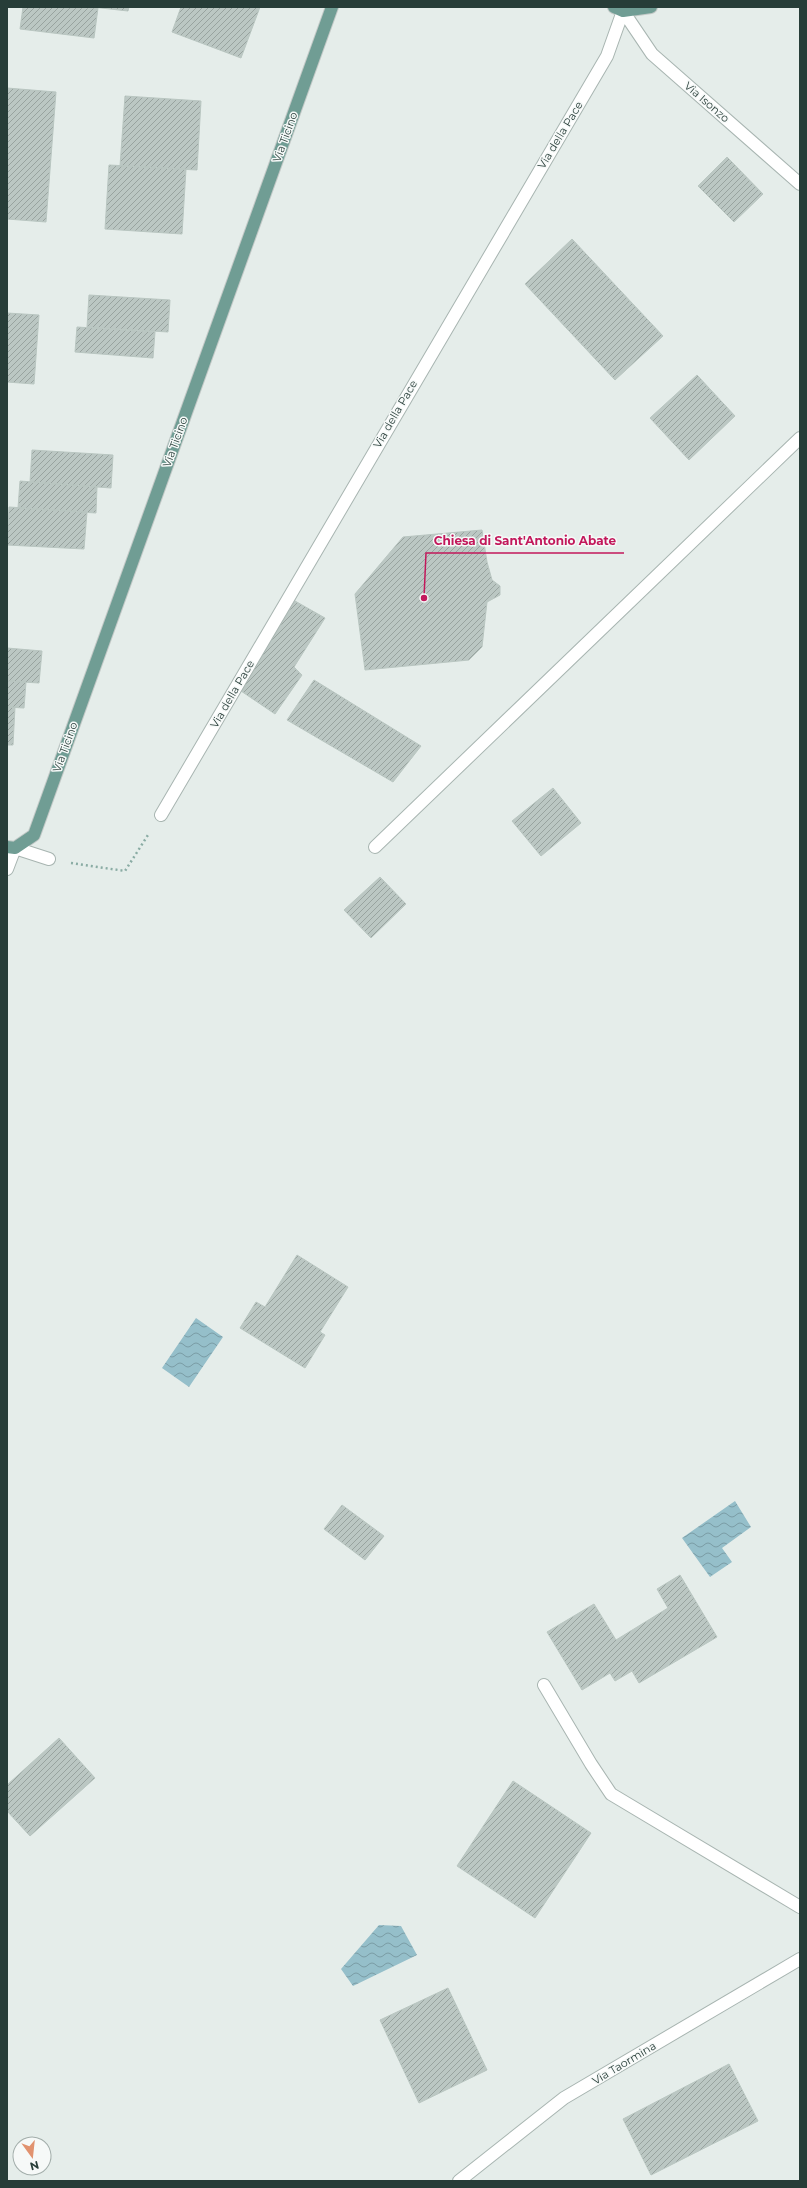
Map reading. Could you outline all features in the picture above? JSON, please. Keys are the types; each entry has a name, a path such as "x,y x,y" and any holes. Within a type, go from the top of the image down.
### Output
{"main road":[{"name":"Via Ticino","path":"11,847 34,835 332,7"},
{"path":"619,9 651,7"}],"street":[{"name":"Via Isonzo","path":"619,9 652,54 800,184"},
{"name":"Via della Pace","path":"161,815 607,56 619,9"},
{"path":"375,847 800,438"},
{"path":"7,869 11,847 49,859"},
{"path":"544,1685 591,1764 611,1794 800,1907"},
{"name":"Via Taormina","path":"459,2181 564,2098 800,1959"}],"path":[{"path":"49,859 126,871 161,815"}],"water":[{"path":"196,1318 223,1337 189,1387 162,1368"},
{"path":"735,1501 751,1527 722,1548 732,1562 710,1577 682,1538"},
{"path":"379,1925 401,1926 417,1955 353,1986 341,1969"}],"building":[{"path":"23,7 98,8 94,38 20,29"},
{"path":"92,7 129,7 128,11"},
{"path":"181,7 260,7 241,58 172,32"},
{"path":"7,88 56,92 46,222 7,219"},
{"path":"125,96 201,101 197,170 120,166"},
{"path":"727,157 763,194 734,222 698,186"},
{"path":"109,165 186,169 182,234 105,229"},
{"path":"572,239 663,336 615,380 525,284"},
{"path":"89,295 170,300 168,332 87,327"},
{"path":"7,313 39,315 34,384 7,382"},
{"path":"77,327 155,332 153,358 75,352"},
{"path":"697,375 735,416 689,460 650,418"},
{"path":"32,450 113,455 111,488 30,482"},
{"path":"20,481 97,487 96,513 18,508"},
{"path":"9,507 87,512 84,549 7,545"},
{"path":"482,530 487,562 492,580 500,586 500,595 487,602 482,647 469,660 365,670 355,594 403,537"},
{"path":"295,601 325,618 294,667 302,675 275,714 241,691"},
{"path":"7,648 42,651 39,683 7,681"},
{"path":"314,680 421,746 393,782 287,720"},
{"path":"7,681 26,682 24,708 7,707"},
{"path":"7,707 15,707 13,745 7,745"},
{"path":"553,788 581,823 541,856 512,821"},
{"path":"380,877 406,904 371,938 344,910"},
{"path":"297,1255 348,1287 320,1332 325,1335 305,1368 240,1328 256,1302 265,1307"},
{"path":"342,1505 384,1536 365,1560 324,1529"},
{"path":"680,1575 717,1637 639,1683 632,1671 615,1681 610,1673 582,1690 547,1632 594,1604 616,1640 668,1608 657,1589"},
{"path":"59,1738 95,1778 30,1836 7,1811 7,1785"},
{"path":"513,1781 591,1833 535,1918 457,1866"},
{"path":"448,1988 487,2070 419,2103 380,2020"},
{"path":"729,2064 758,2121 651,2175 623,2119"}],"place":[{"name":"Chiesa di Sant'Antonio Abate","path":"424,598"}]}
